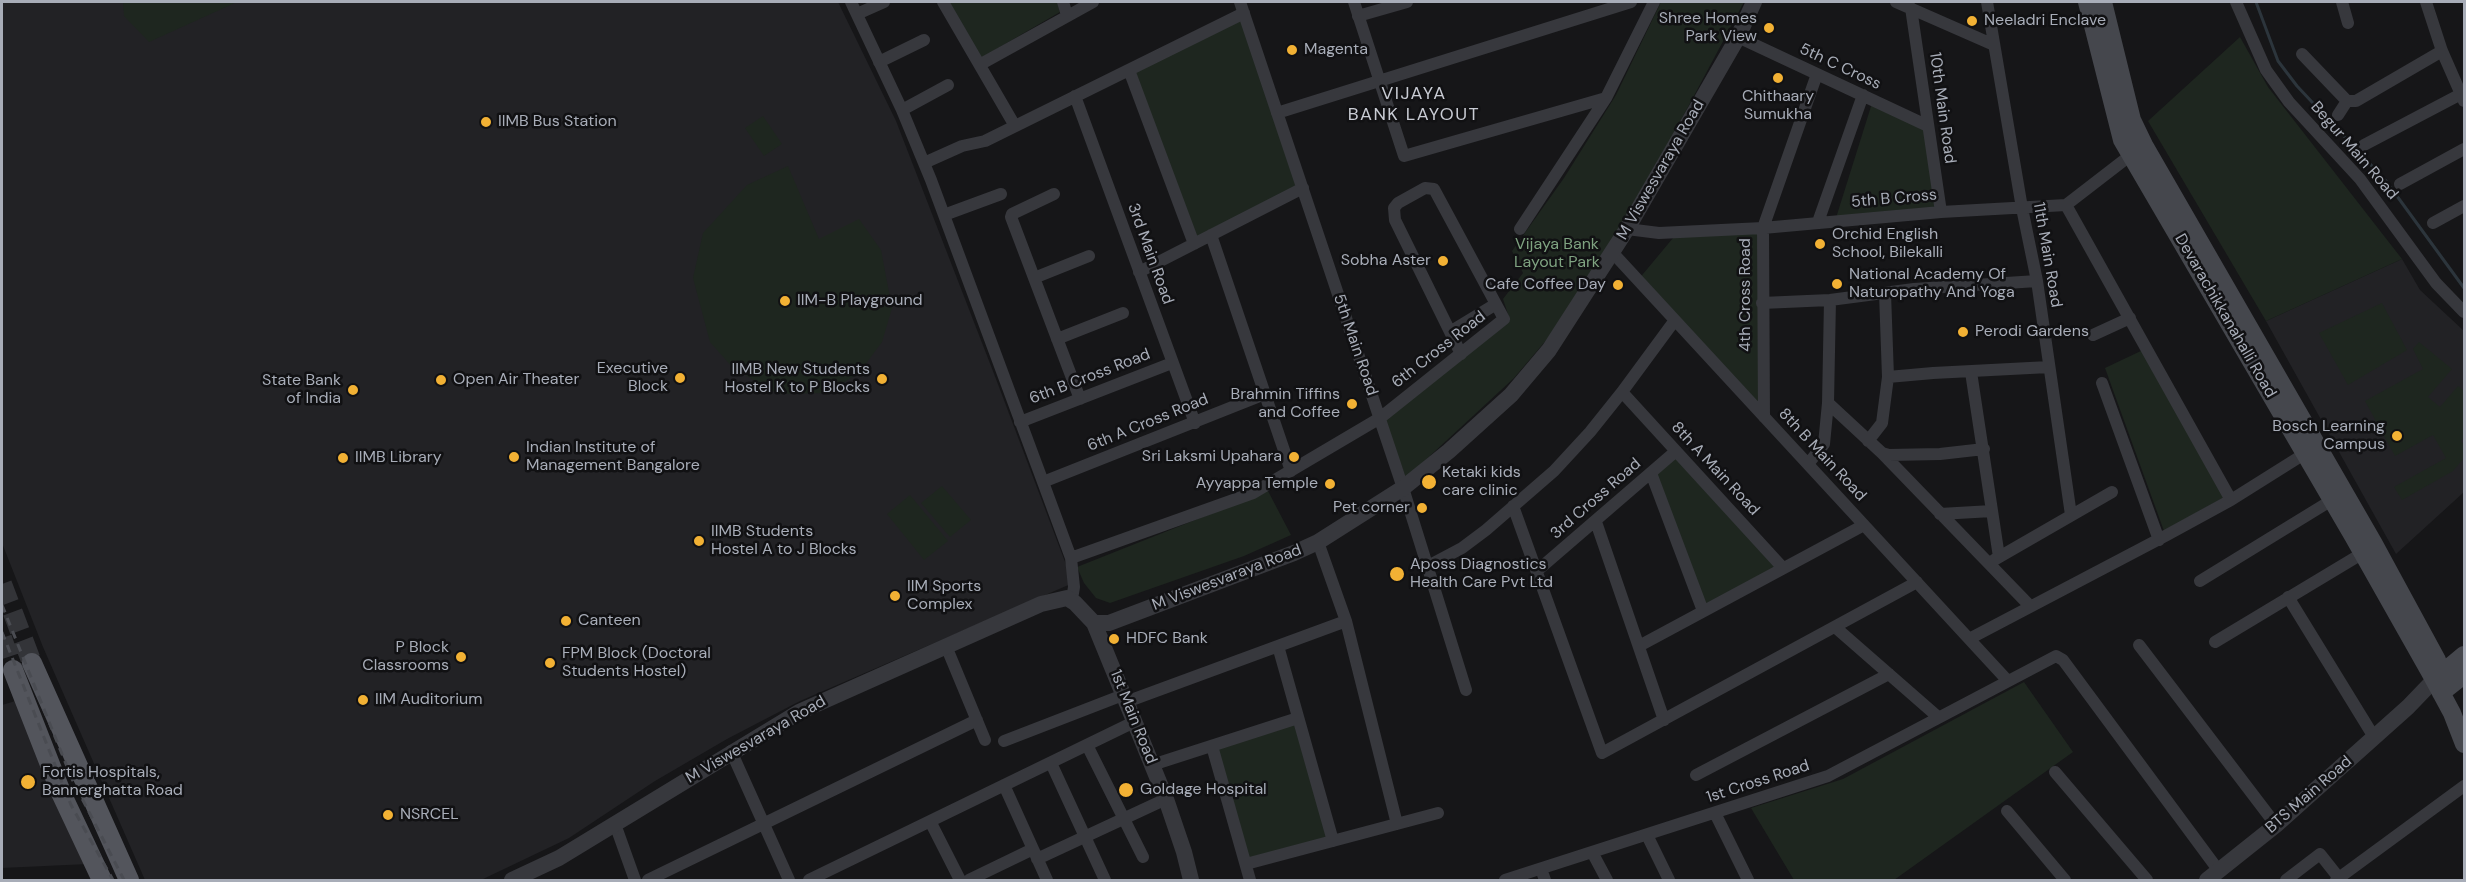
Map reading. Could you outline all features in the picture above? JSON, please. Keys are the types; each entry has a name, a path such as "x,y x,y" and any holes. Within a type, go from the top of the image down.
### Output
{"main road":[{"name":"Devarachikkanahalli Road","path":"2087,2 2118,128 2137,149 2311,450 2368,534 2464,716"},
{"name":"Devarachikkanahalli Road","path":"2103,2 2137,149"},
{"name":"Devarachikkanahalli Road","path":"2311,450 2332,500 2362,553 2447,681 2464,744"},
{"path":"2447,681 2464,655"},
{"path":"32,663 129,880"},
{"path":"13,670 62,795 102,880"}],"street":[{"path":"851,2 902,110 924,163 1043,482 1071,558 1074,587 1072,600 1094,623"},
{"path":"857,14 884,2"},
{"path":"942,2 981,64 1015,126"},
{"path":"1063,2 1067,15"},
{"path":"981,64 1093,2"},
{"path":"1354,2 1404,156 1606,98"},
{"path":"1358,16 1407,2"},
{"path":"1277,113 1380,82 1607,5 1631,2"},
{"path":"1520,229 1606,98 1654,2"},
{"name":"M Viswesvaraya Road","path":"1094,623 1102,624 1120,619 1261,567 1318,542 1403,488 1458,444 1531,374 1549,350 1613,253 1738,36 1754,2"},
{"path":"1896,2 1994,45"},
{"name":"11th Main Road","path":"1987,2 2022,208 2037,281 2071,516"},
{"name":"Begur Main Road","path":"2236,2 2266,70 2289,102 2360,179 2436,283 2464,312"},
{"path":"2342,2 2348,23"},
{"path":"2364,145 2463,97 2442,51 2426,2"},
{"path":"924,163 962,146 985,141 1129,70 1242,7"},
{"name":"5th Main Road","path":"1242,7 1403,488 1466,690"},
{"name":"10th Main Road","path":"1911,8 1941,212"},
{"name":"5th C Cross","path":"1738,36 1928,126"},
{"path":"879,62 924,40"},
{"path":"2302,54 2347,101 2356,101 2442,51"},
{"path":"1129,70 1194,244"},
{"name":"4th Cross Road","path":"1764,417 1763,228 1817,74"},
{"path":"902,110 948,85"},
{"path":"1818,222 1863,95"},
{"name":"3rd Main Road","path":"1075,96 1195,423"},
{"path":"2338,115 2347,101"},
{"path":"2137,149 2066,206 2231,500"},
{"path":"2400,184 2464,149"},
{"path":"1139,272 1303,188"},
{"path":"1450,332 1496,303 1434,189 1425,188 1398,203 1394,208 1395,220 1450,332 1461,354"},
{"path":"944,215 1000,194"},
{"path":"1054,194 1012,214 1011,217 1080,399"},
{"name":"5th B Cross","path":"1627,229 1659,233 1763,228 1941,212 2066,206"},
{"path":"2433,223 2464,206"},
{"path":"1211,235 1290,471"},
{"name":"8th B Main Road","path":"1613,253 2007,680"},
{"path":"1034,278 1089,256"},
{"path":"1762,303 1830,300 1885,293 2037,281"},
{"path":"1868,441 1882,423 1888,377 1885,293"},
{"path":"1808,464 1824,444 1828,403 1830,300"},
{"name":"6th Cross Road","path":"1071,558 1253,493 1380,418 1504,319 1496,303"},
{"path":"1057,339 1123,313"},
{"path":"2093,334 2130,318"},
{"path":"1428,566 1471,542 1580,443 1622,392 1675,320"},
{"name":"6th B Cross Road","path":"1020,422 1172,363"},
{"path":"1888,377 2049,367"},
{"path":"1971,372 2000,557"},
{"path":"2102,383 2159,540"},
{"name":"8th A Main Road","path":"1622,392 1783,568"},
{"name":"6th A Cross Road","path":"1043,482 1265,394"},
{"path":"1828,403 1882,453 2030,606"},
{"path":"1882,453 1889,456 1940,454 1984,449"},
{"path":"1969,639 2159,540 2231,500 2311,450"},
{"name":"3rd Cross Road","path":"1538,570 1676,451"},
{"path":"1651,473 1703,611"},
{"path":"1988,563 2112,492"},
{"path":"2200,581 2332,500"},
{"path":"1513,506 1538,570 1602,753 1917,582"},
{"path":"1941,514 1992,511"},
{"path":"1596,522 1664,720"},
{"path":"1639,646 1864,525"},
{"path":"1318,542 1347,621 1397,824"},
{"path":"2215,642 2362,553"},
{"path":"2288,597 2374,737"},
{"name":"M Viswesvaraya Road","path":"512,880 550,863 799,712 1047,602 1063,598 1072,600"},
{"path":"1004,741 1347,621"},
{"name":"1st Main Road","path":"1094,623 1166,799 1191,880"},
{"path":"1835,627 1938,717"},
{"path":"2139,645 2276,825"},
{"path":"946,646 985,740"},
{"path":"1278,646 1333,841"},
{"name":"1st Cross Road","path":"1505,880 1543,875 1592,852 1828,776 2007,680 2052,658 2059,657 2213,876"},
{"path":"1696,774 1889,674"},
{"name":"BTS Main Road","path":"2213,876 2276,825 2408,707 2447,681"},
{"path":"1152,765 1298,718"},
{"path":"648,880 977,720"},
{"path":"808,880 1134,722"},
{"path":"1087,745 1143,857"},
{"path":"1212,746 1250,880"},
{"path":"732,752 789,880"},
{"path":"1051,763 1105,880"},
{"path":"2055,772 2147,880"},
{"path":"1004,785 1047,880"},
{"path":"2286,880 2319,854 2338,879 2464,786"},
{"path":"969,880 1085,837 1166,799"},
{"path":"2007,811 2065,880"},
{"path":"1246,864 1438,813"},
{"path":"1715,813 1748,880"},
{"path":"930,821 960,880"},
{"path":"615,824 635,880"},
{"path":"1647,835 1669,880"},
{"path":"1592,852 1607,880"}],"shaded area":[{"name":"Indian Institute of Management Bangalore","path":"2,2 838,2 896,121 1073,583 800,701 727,739 655,781 569,838 481,880 145,880 43,647 2,543"},
{"name":"Bosch Learning Campus","path":"2402,259 2420,290 2464,331 2464,492 2396,554 2266,321"},
{"name":"Fortis Hospitals, Bannerghatta Road","path":"22,699 88,864 2,868 2,705"}],"green space":[{"path":"123,2 237,2 149,42 124,16"},
{"path":"947,2 1057,2 1060,12 981,58"},
{"name":"Vijaya Bank Layout Park","path":"1661,2 1744,2 1658,163 1605,252 1548,338 1514,378 1406,478 1384,420 1510,320 1503,299 1523,273 1512,251 1564,178 1616,95"},
{"path":"1244,13 1303,188 1194,244 1129,70"},
{"path":"2240,37 2268,87 2402,259 2266,321 2148,121"},
{"path":"1873,100 1928,126 1941,212 1835,221"},
{"path":"763,116 782,144 764,156 745,128"},
{"path":"788,166 819,239 859,219 881,250 892,308 882,342 859,373 827,393 778,394 733,368 710,342 693,278 703,233 747,185"},
{"path":"1763,228 1764,417 1638,280 1678,232"},
{"path":"2382,303 2407,350 2348,385 2319,333"},
{"path":"2419,342 2452,369 2428,397 2440,407 2458,386 2464,391 2464,437 2461,441 2464,445 2464,458 2453,471 2402,500 2394,487 2446,458 2433,435 2395,456 2365,401 2423,369 2413,349"},
{"path":"2143,350 2228,495 2164,531 2105,368"},
{"path":"1676,451 1783,568 1703,611 1651,473"},
{"path":"942,486 971,520 950,537 921,503"},
{"path":"1268,491 1291,535 1244,556 1110,603 1096,598 1084,583 1077,567"},
{"path":"910,495 948,541 924,560 887,514"},
{"path":"2024,682 2073,752 1894,880 1794,880 1751,808 1843,779"},
{"path":"1298,718 1333,841 1246,864 1212,746"}],"waterway":[{"path":"2256,2 2278,61 2297,86 2386,181 2464,288"}],"tunnel":[{"path":"2,584 32,663"},
{"path":"2,638 13,670"}],"railway":[{"path":"2,605 72,779 124,880"},
{"path":"2,632 71,805 113,880"}],"place":[{"name":"Neeladri Enclave","path":"1972,21"},
{"name":"Shree Homes Park View","path":"1769,28"},
{"name":"Magenta","path":"1292,50"},
{"name":"Chithaary Sumukha","path":"1778,78"},
{"name":"IIMB Bus Station","path":"486,122"},
{"name":"Orchid English School, Bilekalli","path":"1820,244"},
{"name":"Sobha Aster","path":"1443,261"},
{"name":"National Academy Of Naturopathy And Yoga","path":"1837,284"},
{"name":"Cafe Coffee Day","path":"1618,285"},
{"name":"IIM-B Playground","path":"785,301"},
{"name":"Perodi Gardens","path":"1963,332"},
{"name":"Executive Block","path":"680,378"},
{"name":"IIMB New Students Hostel K to P Blocks","path":"882,379"},
{"name":"Open Air Theater","path":"441,380"},
{"name":"State Bank of India","path":"353,390"},
{"name":"Brahmin Tiffins and Coffee","path":"1352,404"},
{"name":"Bosch Learning Campus","path":"2397,436"},
{"name":"Indian Institute of Management Bangalore","path":"514,457"},
{"name":"Sri Laksmi Upahara","path":"1294,457"},
{"name":"IIMB Library","path":"343,458"},
{"name":"Ketaki kids care clinic","path":"1429,482"},
{"name":"Ayyappa Temple","path":"1330,484"},
{"name":"Pet corner","path":"1422,508"},
{"name":"IIMB Students Hostel A to J Blocks","path":"699,541"},
{"name":"Aposs Diagnostics Health Care Pvt Ltd","path":"1397,574"},
{"name":"IIM Sports Complex","path":"895,596"},
{"name":"Canteen","path":"566,621"},
{"name":"HDFC Bank","path":"1114,639"},
{"name":"P Block Classrooms","path":"461,657"},
{"name":"FPM Block (Doctoral Students Hostel)","path":"550,663"},
{"name":"IIM Auditorium","path":"363,700"},
{"name":"Fortis Hospitals, Bannerghatta Road","path":"28,782"},
{"name":"Goldage Hospital","path":"1126,790"},
{"name":"NSRCEL","path":"388,815"}],"district":[{"name":"VIJAYA BANK LAYOUT","path":"1414,104"}]}
